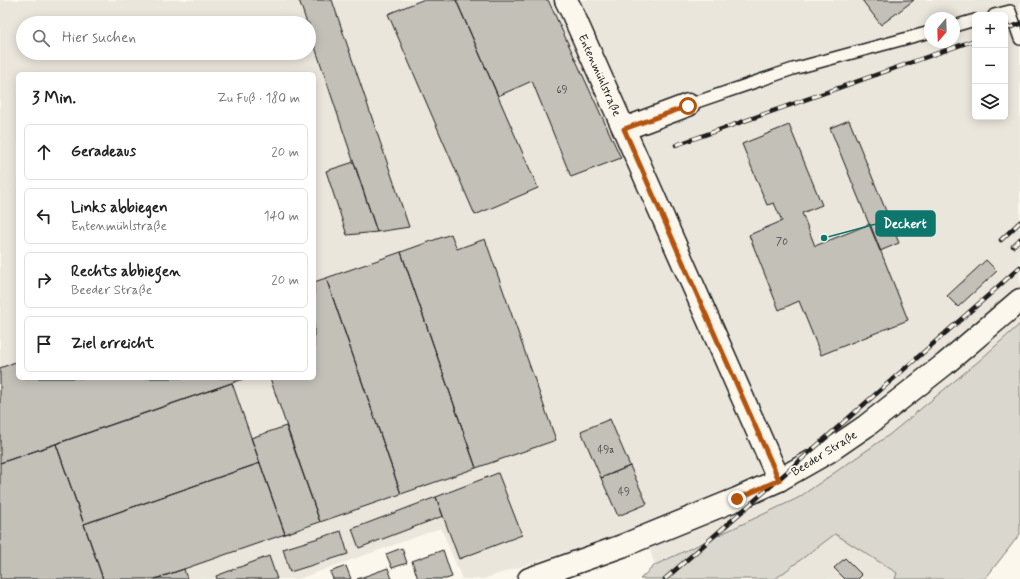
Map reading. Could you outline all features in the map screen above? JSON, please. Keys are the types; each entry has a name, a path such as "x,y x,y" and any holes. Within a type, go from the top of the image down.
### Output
{"street":[{"name":"Entenmühlstraße","path":"566,0 779,480"},
{"path":"624,129 688,106"},
{"name":"Beeder Straße","path":"529,579 636,540 737,499 779,480 828,452 866,426 945,364 1020,300"}],"lane":[{"path":"1006,12 1010,11 1020,39"},
{"path":"960,24 972,21"},
{"path":"688,106 793,69 924,34"}],"shaded area":[{"path":"0,0 1020,0 1020,324 980,360 889,435 798,498 655,565 642,527 483,579 462,579 441,528 298,579 0,579"},
{"path":"1020,324 1020,534 985,579 895,579 897,573 835,534 775,579 640,579 655,565 798,498 889,435 980,360"},
{"path":"835,534 897,573 895,579 775,579"}],"building":[{"path":"299,0 332,0 409,227 377,232 316,50 316,16 305,16"},
{"path":"422,0 456,0 538,188 475,215 388,14"},
{"path":"456,0 548,0 621,158 571,177 532,81 498,96"},
{"path":"862,0 914,0 881,25"},
{"path":"849,120 899,243 880,251 830,128"},
{"path":"789,125 822,205 802,213 815,246 870,224 908,320 821,355 799,301 779,310 749,235 782,221 774,203 767,205 742,144"},
{"path":"354,162 377,232 347,235 326,171"},
{"path":"451,234 457,249 485,239 556,440 476,468 401,252"},
{"path":"401,252 476,468 401,494 326,278"},
{"path":"986,260 997,271 958,307 947,296"},
{"path":"326,278 401,494 320,522 271,380 316,380 316,281"},
{"path":"16,362 16,380 240,380 0,463 0,368"},
{"path":"232,383 260,463 84,524 56,444"},
{"path":"610,419 630,466 601,478 581,431"},
{"path":"286,426 320,522 285,534 251,438"},
{"path":"56,444 103,579 0,579 0,463"},
{"path":"260,463 285,534 155,579 103,579 84,524"},
{"path":"630,466 647,504 618,516 601,478"},
{"path":"498,473 522,535 459,559 436,497"},
{"path":"436,497 443,516 359,548 352,529"},
{"path":"341,531 348,554 290,572 283,549"},
{"path":"402,548 407,563 392,568 386,554"},
{"path":"443,550 452,577 446,579 418,579 412,561"},
{"path":"269,556 277,579 217,579 216,576"},
{"path":"845,558 862,575 858,579 845,579 834,568"},
{"path":"346,566 351,579 333,579 330,572"},
{"path":"388,568 392,579 357,579"},
{"path":"184,569 187,579 155,579"}],"railway":[{"path":"1008,28 1020,24"},
{"path":"676,145 972,41"},
{"path":"1001,240 1020,222"},
{"path":"1013,246 1020,239"},
{"path":"665,579 1020,267"}],"place":[{"name":"Deckert","path":"824,238"}],"route":[{"path":"688,106 624,129 779,480 737,499"}]}
